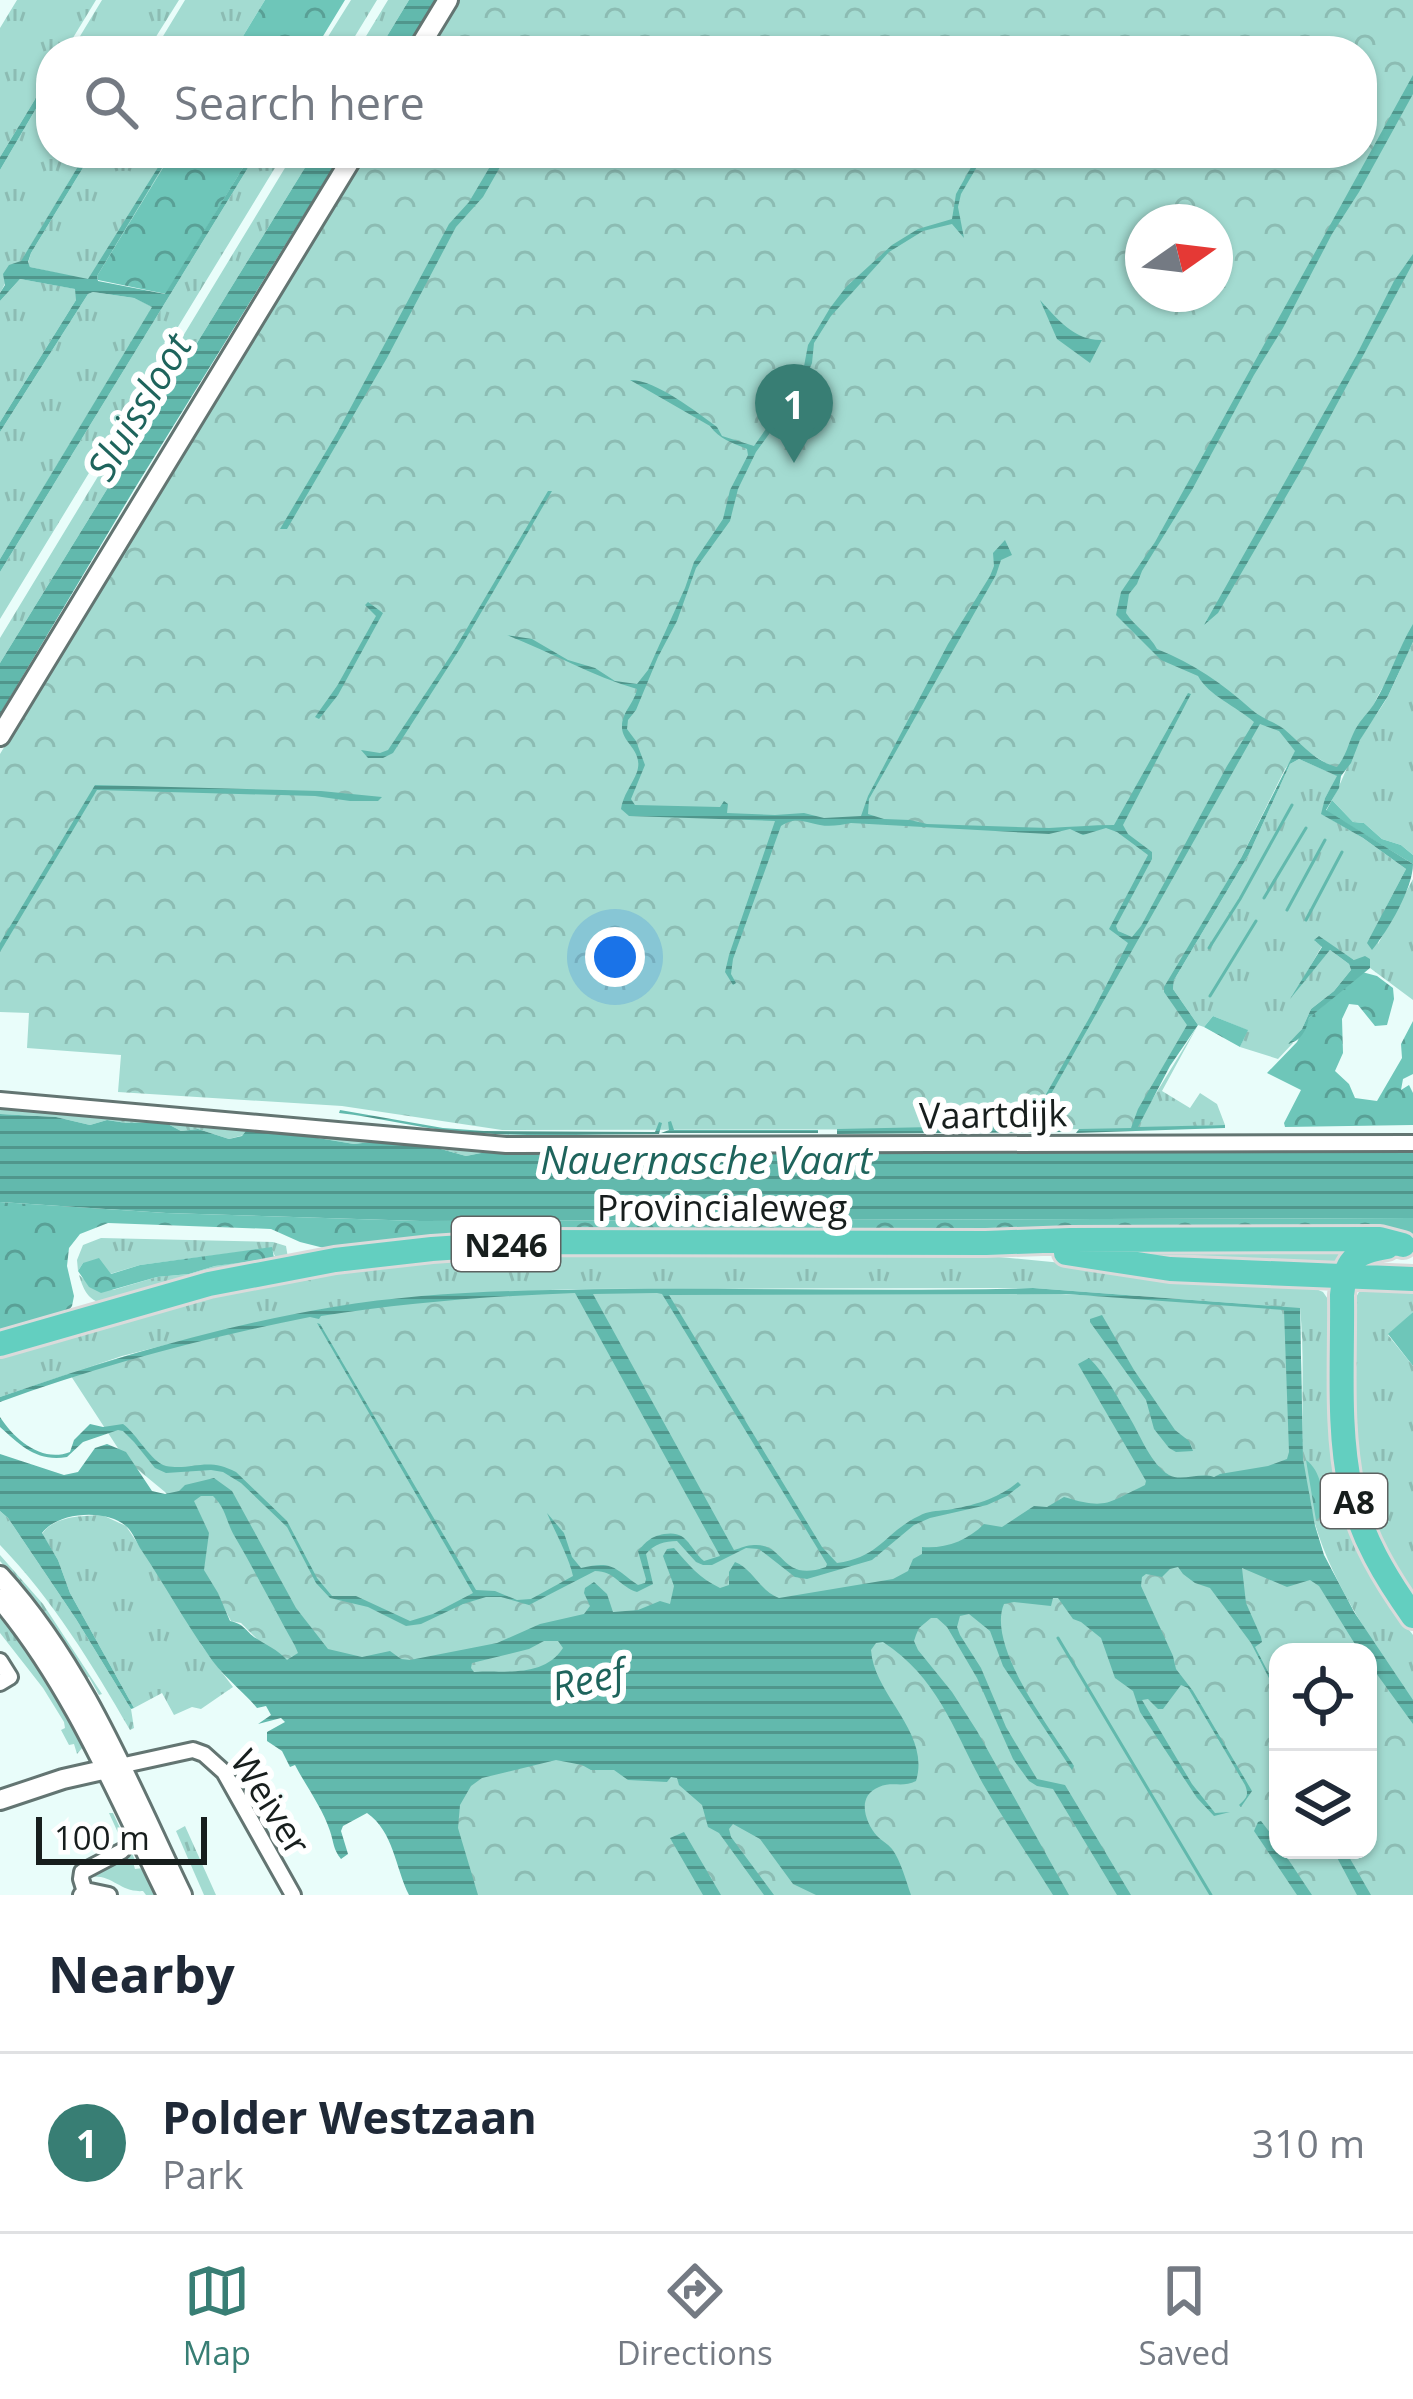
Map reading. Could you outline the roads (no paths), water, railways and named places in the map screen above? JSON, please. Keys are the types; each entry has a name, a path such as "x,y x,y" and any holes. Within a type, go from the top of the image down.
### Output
{"highway":[{"name":"Provincialeweg","path":"0,1347 208,1284 334,1260 432,1249 536,1242 1380,1239 1408,1245"},
{"name":"Provincialeweg","path":"986,1243 1170,1269 1344,1276"},
{"path":"1344,1276 1362,1252 1408,1245"},
{"name":"N246","path":"1344,1276 1413,1279"},
{"name":"A8","path":"1344,1276 1344,1434 1351,1490 1366,1538 1413,1616"},
{"name":"A8","path":"1391,1585 1413,1605"}],"street":[{"path":"426,36 448,0"},
{"path":"0,736 346,168"},
{"name":"Vaartdijk","path":"0,1100 506,1145 1413,1143"},
{"path":"0,1576 64,1660 167,1895"},
{"path":"0,1599 55,1674 182,1895"},
{"path":"0,1661 10,1677 0,1683"},
{"name":"Weiver","path":"112,1768 193,1750 215,1762 293,1895"},
{"path":"0,1800 112,1768"},
{"path":"109,1895 83,1894 82,1872 122,1851"}],"water":[{"path":"409,0 436,0 413,36 387,36"},
{"path":"1413,75 1413,94 1377,159 1377,140"},
{"path":"36,98 36,109 0,170 0,157"},
{"path":"77,168 83,168 28,262 30,267 88,279 158,168 162,168 97,276 98,281 165,294 243,168 248,168 0,572 0,559 152,307 134,298 88,294 0,432 0,422 76,300 75,289 20,279 0,301 3,274 9,265 21,261"},
{"path":"305,168 333,168 0,714 0,663"},
{"path":"489,168 499,168 483,197 456,227 387,358 287,529 280,529 449,224"},
{"path":"971,168 976,168 958,207 964,238 952,224 923,231 889,252 831,316 814,343 812,363 799,393 756,452 738,489 730,521 696,568 677,621 628,720 627,729 645,765 631,799 635,805 720,807 724,801 727,813 861,816 868,796 948,644 990,576 993,553 1005,540 1012,555 1001,560 869,799 868,814 927,824 1114,825 1191,694 1123,825 1152,852 1116,926 1132,937 1254,722 1198,676 1161,660 1116,615 1121,592 1155,542 1362,168 1372,168 1129,594 1126,613 1157,649 1207,675 1315,756 1337,767 1413,624 1413,642 1388,696 1326,810 1413,864 1398,909 1372,950 1367,943 1406,869 1321,814 1337,776 1299,759 1290,764 1249,854 1174,980 1173,989 1198,1025 1138,1127 1225,1128 1076,1133 1079,1129 1131,1128 1187,1025 1164,987 1241,858 1295,751 1279,731 1260,724 1038,1117 1038,1127 1064,1132 837,1134 837,1129 1025,1125 1032,1119 1128,943 1109,929 1148,855 1106,828 1083,835 1070,829 1049,834 791,821 781,826 733,959 733,985 725,972 729,955 775,821 629,816 621,809 637,772 635,752 622,726 637,689 615,681 637,684 648,670 694,562 723,519 747,449 722,437 630,380 675,398 717,427 722,436 754,446 802,377 808,345 846,287 892,245 918,229 952,219 956,194"},
{"path":"1413,254 1413,263 1302,469 1218,613 1204,625 1394,281"},
{"path":"1040,300 1075,333 1102,340 1090,363 1057,339"},
{"path":"552,491 461,647 393,753 368,758 361,750 388,750 453,652"},
{"path":"368,602 383,613 338,695 319,719 315,717 376,616 365,605"},
{"path":"507,635 532,639 568,660 595,668 615,681"},
{"path":"95,785 382,797 350,801 97,790 0,952 0,943"},
{"path":"1319,936 1354,960 1370,959 1370,968 1309,1018 1302,1035 1288,1044 1311,1009 1351,970 1330,950 1290,999 1322,947 1314,940"},
{"path":"340,1110 484,1131 655,1132 662,1123 659,1134 503,1134 437,1129"},
{"name":"Nauernasche Vaart","path":"0,1114 56,1117 90,1125 107,1120 164,1122 181,1131 198,1129 229,1139 257,1128 354,1144 379,1141 430,1146 466,1156 491,1151 1413,1146 1413,1218 420,1221 0,1202"},
{"path":"671,1121 674,1130 818,1133 661,1133 669,1130"},
{"name":"Reef","path":"1033,1288 1300,1308 1303,1459 1315,1526 1324,1555 1375,1643 1354,1643 1319,1586 1310,1580 1287,1587 1242,1568 1246,1603 1262,1642 1255,1647 1269,1678 1251,1643 1210,1588 1195,1583 1178,1567 1162,1577 1142,1577 1141,1586 1176,1669 1193,1691 1252,1791 1241,1807 1245,1785 1188,1688 1181,1685 1163,1709 1142,1700 1192,1784 1215,1813 1230,1812 1214,1816 1140,1712 1133,1691 1115,1678 1101,1638 1073,1619 1058,1598 1053,1598 1051,1606 1004,1604 1001,1622 1012,1664 1074,1766 1072,1770 1003,1666 990,1631 969,1614 960,1616 960,1635 1037,1779 1065,1785 1131,1895 1117,1895 1053,1789 1029,1781 1013,1759 977,1678 947,1627 931,1618 916,1635 918,1650 977,1731 1069,1895 1053,1895 983,1784 931,1688 883,1642 871,1650 874,1667 909,1730 918,1763 916,1781 879,1787 867,1796 865,1810 877,1836 895,1854 911,1895 816,1895 793,1884 760,1839 733,1824 731,1837 774,1895 764,1895 719,1833 708,1827 702,1805 677,1778 628,1780 614,1770 591,1770 556,1760 482,1778 460,1805 458,1828 478,1895 409,1895 383,1830 367,1813 343,1826 348,1854 341,1859 323,1814 295,1765 290,1767 282,1751 267,1741 267,1732 285,1722 281,1718 258,1724 271,1715 266,1706 257,1708 213,1661 127,1527 107,1517 83,1515 59,1521 42,1533 131,1709 76,1619 0,1511 0,1454 64,1475 78,1472 95,1448 107,1444 126,1452 152,1491 165,1494 214,1478 232,1491 296,1608 328,1649 362,1657 390,1651 410,1660 497,1643 540,1624 584,1614 590,1606 585,1588 594,1582 607,1594 613,1612 638,1610 660,1601 670,1604 674,1586 663,1556 667,1549 674,1548 720,1588 729,1585 735,1562 779,1598 893,1579 908,1571 922,1547 955,1543 984,1524 1002,1527 1034,1506 1047,1507 1064,1497 1099,1504 1114,1500 1146,1481 1078,1364 1089,1358 1152,1457 1169,1475 1214,1477 1268,1466 1287,1459 1289,1452 1284,1310 1066,1294 669,1295 822,1547 837,1563 873,1550 922,1514 975,1504 1018,1482 1021,1485 987,1505 914,1525 872,1560 807,1579 795,1577 759,1549 746,1548 703,1565 677,1541 668,1542 646,1554 653,1584 637,1592 595,1571 529,1605 486,1597 406,1626 368,1607 330,1598 316,1583 287,1527 223,1472 166,1473 155,1468 123,1431 83,1442 67,1457 56,1458 30,1451 0,1427 0,1417 30,1447 60,1455 70,1452 74,1440 90,1424 123,1424 166,1466 208,1464 236,1472 287,1521 317,1578 332,1596 356,1596 410,1621 433,1614 473,1593 317,1323 476,1590 531,1599 573,1576 547,1513 564,1533 581,1568 607,1565 638,1585 646,1579 638,1551 655,1537 678,1535 704,1561 720,1556 575,1293 310,1317 153,1354 0,1402 0,1397 123,1357 290,1315 405,1298 587,1289","holes":["593,1294 662,1294 827,1564 826,1567 811,1571 791,1567 764,1546 734,1550","213,1496 221,1505 295,1646 298,1653 287,1660 230,1621 204,1570 209,1533 194,1501","558,1641 563,1648 545,1664 511,1671 474,1672 471,1668 472,1663"]},
{"path":"1102,1315 1134,1370 1193,1451 1176,1452 1154,1429 1146,1400 1090,1322"},
{"path":"1377,1646 1413,1700 1413,1724 1377,1674"},
{"path":"1258,1822 1269,1831 1269,1853 1254,1831"},
{"path":"684,1832 721,1895 703,1895 670,1838"},
{"path":"1273,1859 1288,1859 1312,1895 1297,1895"},
{"path":"1338,1859 1350,1859 1371,1895 1357,1895"}],"waterway":[{"path":"1209,948 1292,805"},
{"path":"1264,898 1306,828"},
{"path":"1287,910 1325,840"},
{"path":"1306,920 1342,852"},
{"path":"1210,996 1256,921"},
{"path":"1058,1638 1211,1895"}],"place":[{"name":"Polder Westzaan","path":"794,463"}],"water label":[{"name":"Sluissloot","path":"138,406"}]}
